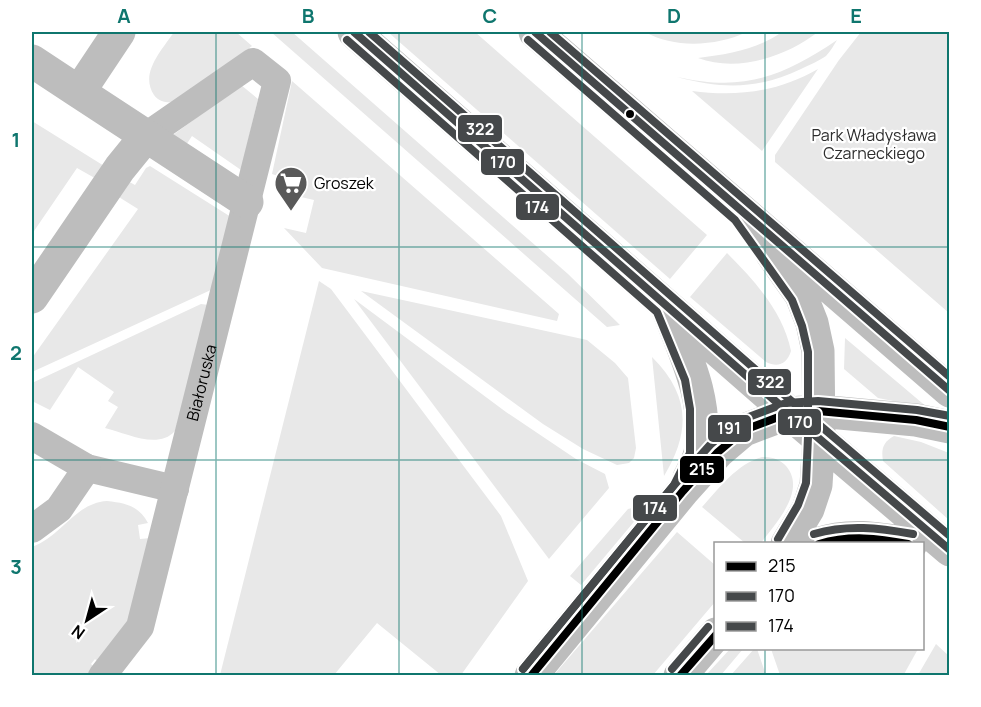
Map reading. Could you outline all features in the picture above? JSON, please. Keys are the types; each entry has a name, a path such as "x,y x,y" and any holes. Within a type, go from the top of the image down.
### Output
{"street":[{"path":"79,92 119,32"},
{"path":"354,32 666,306 809,421 950,550"},
{"path":"535,32 950,391"},
{"path":"32,61 247,202"},
{"name":"Białoruska","path":"102,675 140,627 277,81 253,62 146,136"},
{"path":"32,297 120,168 146,136"},
{"path":"743,213 801,295 812,323 818,351 809,421 816,485 808,509 788,542"},
{"path":"666,306 695,377 701,408 700,455 683,491"},
{"path":"531,675 683,491 718,452 744,430 809,421 916,420 950,427"},
{"path":"32,436 87,468 175,489"},
{"path":"32,529 59,509 87,468"},
{"path":"821,542 836,538 869,537 904,542"},
{"path":"924,545 950,550"},
{"path":"680,675 714,635"}],"green space":[{"path":"174,32 236,32 252,46 175,102 166,102 154,95 149,78 154,62"},
{"path":"271,32 292,32 568,274 620,325 607,327"},
{"path":"388,32 475,32 707,235 670,279"},
{"path":"645,32 747,32 723,40 696,44 669,41"},
{"path":"782,32 818,32 792,48 761,60 729,64 698,58 752,47"},
{"name":"Park Władysława Czarneckiego","path":"861,32 949,32 949,313 775,162 775,155 839,60"},
{"path":"837,40 823,58 769,81 724,85 677,77 723,83 762,78 798,64"},
{"path":"818,69 762,151 692,91 741,93 757,91 788,83"},
{"path":"292,81 559,314 557,321 322,268 284,228 306,233 314,200 301,197 300,183 272,174"},
{"path":"241,85 258,99 241,170 192,136 184,148 173,135"},
{"path":"32,121 109,169 100,181 77,168 32,234"},
{"path":"150,166 231,217 213,289 32,372 32,358 138,209 114,194 124,179 135,185 146,168"},
{"path":"727,253 767,298 782,323 791,351 782,364 774,365 766,362 690,297"},
{"path":"319,281 331,289 501,516 528,581 461,675 441,675 377,623 334,675 220,675"},
{"path":"361,291 587,340 615,363 628,378 636,448 634,458 629,463 617,465 583,449 543,424"},
{"path":"354,299 506,412 576,459 605,474 609,488 549,559"},
{"path":"201,304 209,305 175,431 168,437 151,440 105,428 118,407 108,401 114,392 78,367 50,410 32,401 32,383"},
{"path":"845,338 928,408 878,398 844,369"},
{"path":"652,357 674,385 680,399 682,414 679,444 664,476"},
{"path":"894,436 921,442 949,453 949,520 883,461 884,446"},
{"path":"762,457 774,458 784,464 791,473 792,494 788,505 762,542 744,542 702,507 737,471"},
{"path":"107,501 126,504 136,509 148,523 138,525 140,539 151,538 130,620 99,663 95,659 91,664 95,668 90,675 32,675 32,547 43,542 86,507"},
{"path":"636,507 643,511 581,585 570,576 628,509"},
{"path":"677,532 714,564 714,603 653,675 553,676"},
{"path":"936,644 949,656 949,675 918,675"},
{"path":"729,650 742,650 721,675 706,675"},
{"path":"753,650 757,650 766,675 731,675"},
{"path":"772,650 917,650 903,676 780,675"}],"transit line":[{"name":"170","path":"354,32 789,413 950,550"},
{"name":"322","path":"369,32 796,405 950,536"},
{"name":"170","path":"535,32 950,391"},
{"name":"322","path":"550,32 950,377"},
{"name":"174","path":"347,40 657,312 685,380 690,409 690,453 674,485 523,669"},
{"name":"174","path":"528,40 735,220 792,300 802,326 808,352 806,483 798,505 778,539"},
{"name":"191","path":"523,669 675,484 710,445 738,421 786,403 818,401 917,410 950,416"},
{"name":"215","path":"531,676 683,491 718,452 744,430 789,413 818,411 916,420 950,427"},
{"name":"191","path":"814,534 839,529 864,528 913,534"},
{"name":"215","path":"826,542 864,538 897,542"},
{"name":"191","path":"672,669 708,627"},
{"name":"215","path":"680,676 714,637"}],"place":[{"name":"Groszek","path":"291,212"}]}
